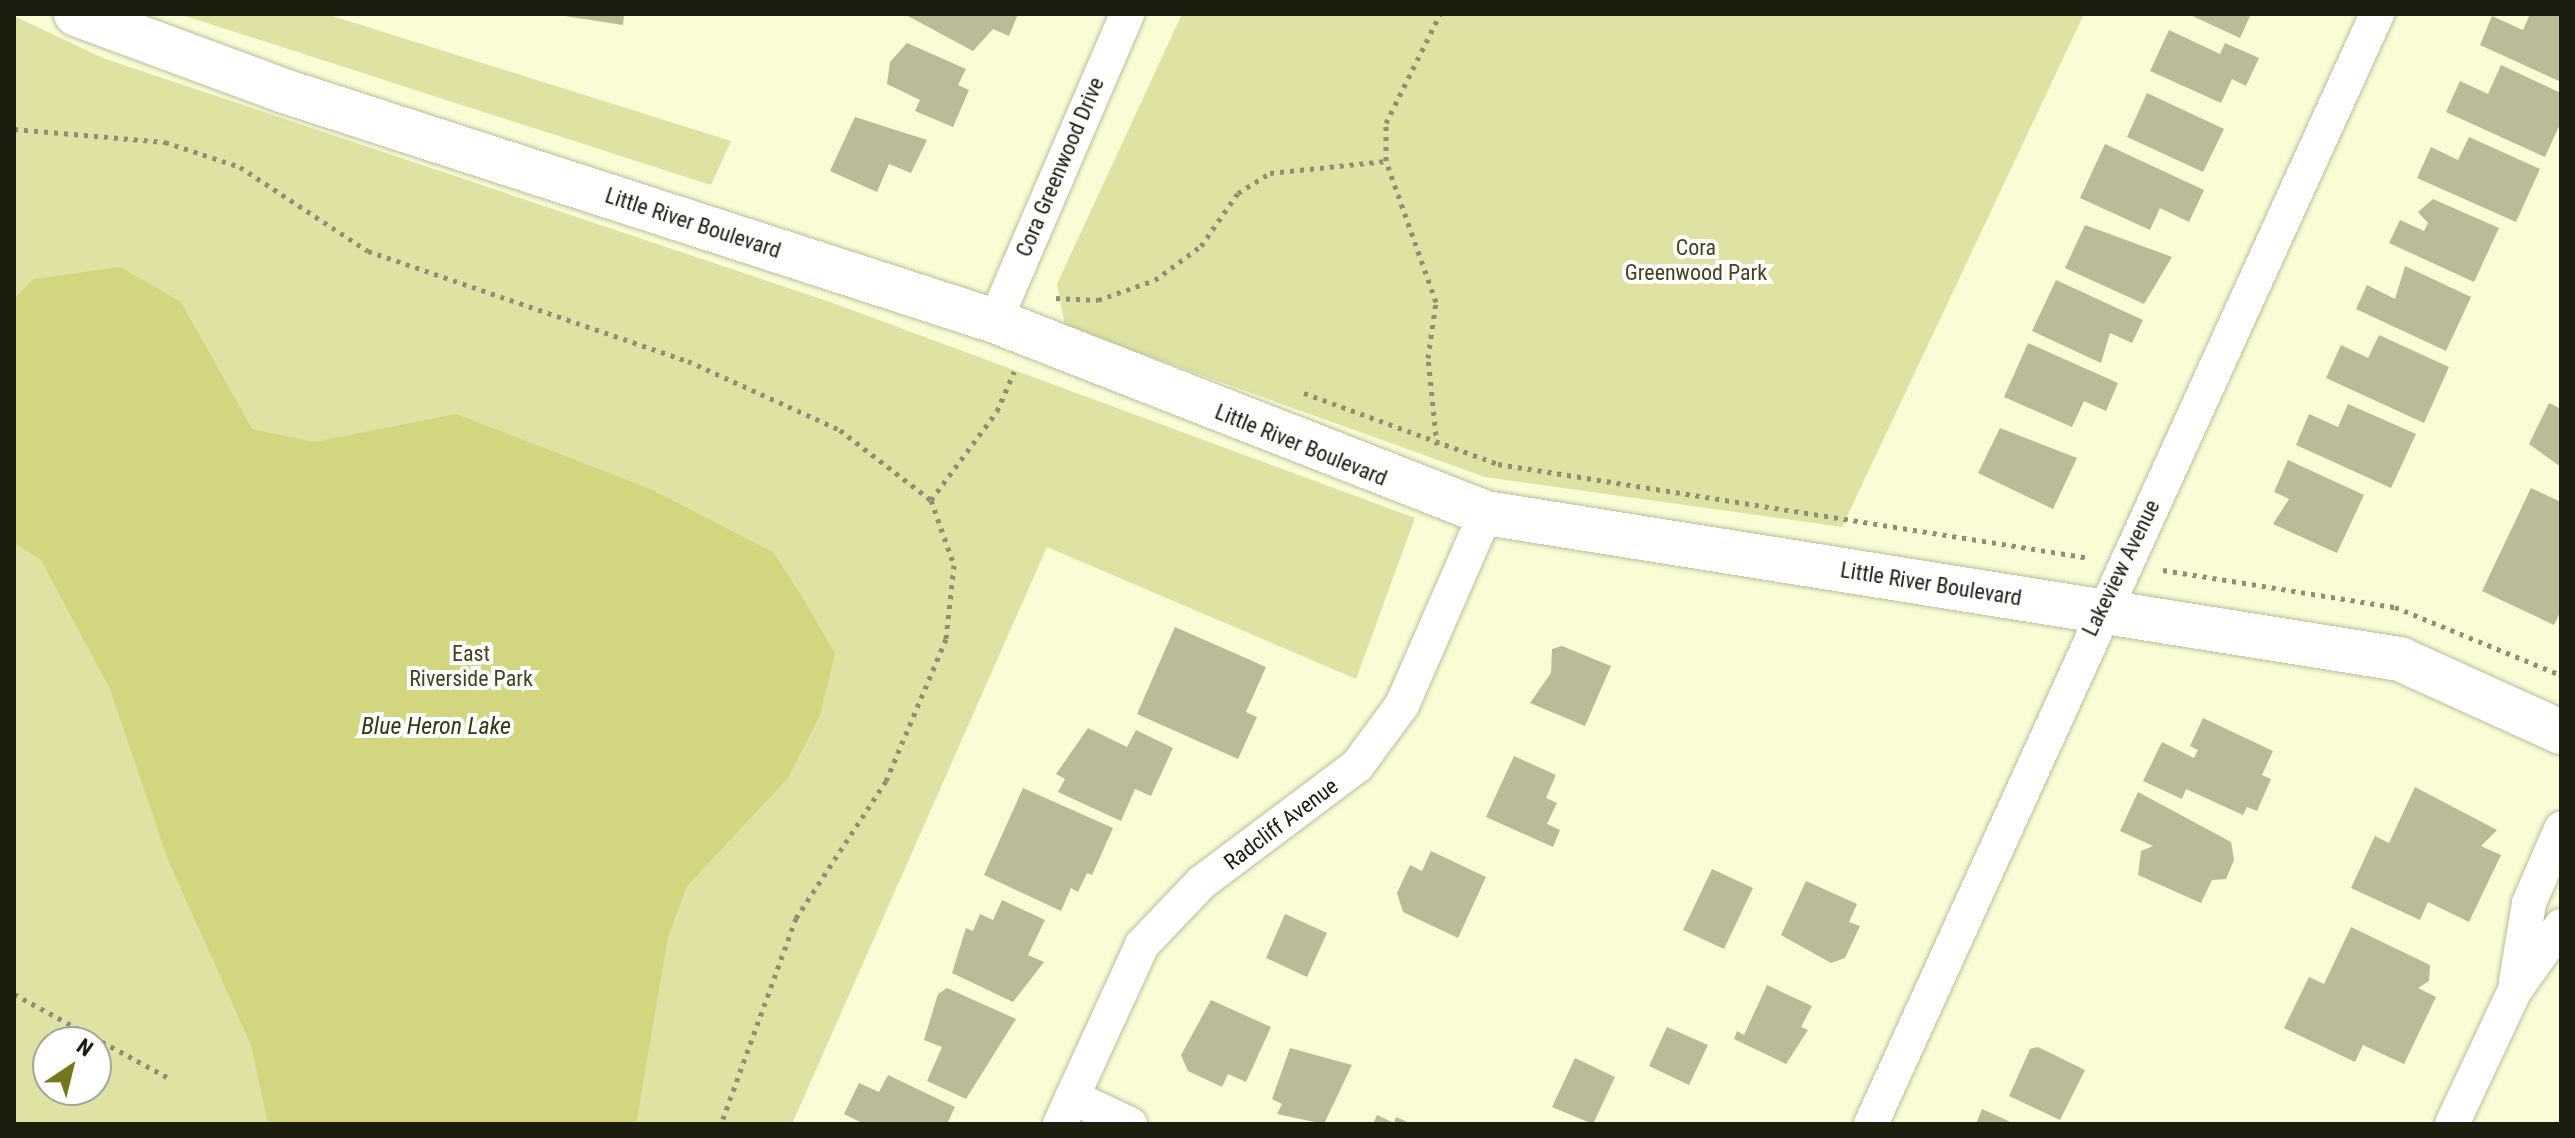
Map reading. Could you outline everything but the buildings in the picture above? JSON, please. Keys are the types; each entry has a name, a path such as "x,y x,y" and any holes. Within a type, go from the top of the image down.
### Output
{"street":[{"name":"Little River Boulevard","path":"76,14 284,91 1003,302 1486,513 2400,659 2561,732"},
{"name":"Cora Greenwood Drive","path":"1003,302 1127,14"},
{"name":"Lakeview Avenue","path":"1871,1124 2100,611 2377,14"},
{"name":"Radcliff Avenue","path":"1066,1110 1142,945 1201,883 1357,766 1402,705 1486,513"},
{"path":"2515,990 2529,903 2561,829"},
{"path":"2452,1124 2515,990 2561,926"},
{"path":"1066,1110 1130,1124"}],"path":[{"path":"1437,444 1428,358 1436,302 1386,161 1386,123 1440,14"},
{"path":"14,129 165,142 240,167 368,251 688,361 840,430 931,500 954,565 946,639 886,781 796,918 721,1124"},
{"path":"1003,302 1053,298 1098,300 1155,280 1201,246 1238,193 1270,173 1386,161"},
{"path":"1053,298 1091,313"},
{"path":"931,500 997,411 1010,381"},
{"path":"1298,391 1498,464 2395,607 2474,633 2561,675"},
{"path":"14,994 167,1077"}],"green space":[{"path":"179,14 326,14 731,141 711,185"},
{"name":"Cora Greenwood Park","path":"1182,14 2084,14 1842,527 1485,477 1065,326 1057,284"},
{"name":"East Riverside Park","path":"14,16 103,58 830,302 1415,518 1356,679 1047,547 792,1124 14,1124"}],"water":[{"name":"Blue Heron Lake","path":"120,267 181,302 252,429 314,442 456,414 648,488 773,552 803,598 835,654 820,715 788,778 687,886 668,937 636,1124 268,1124 251,1045 168,860 110,689 41,560 14,543 14,298 34,279"}]}
